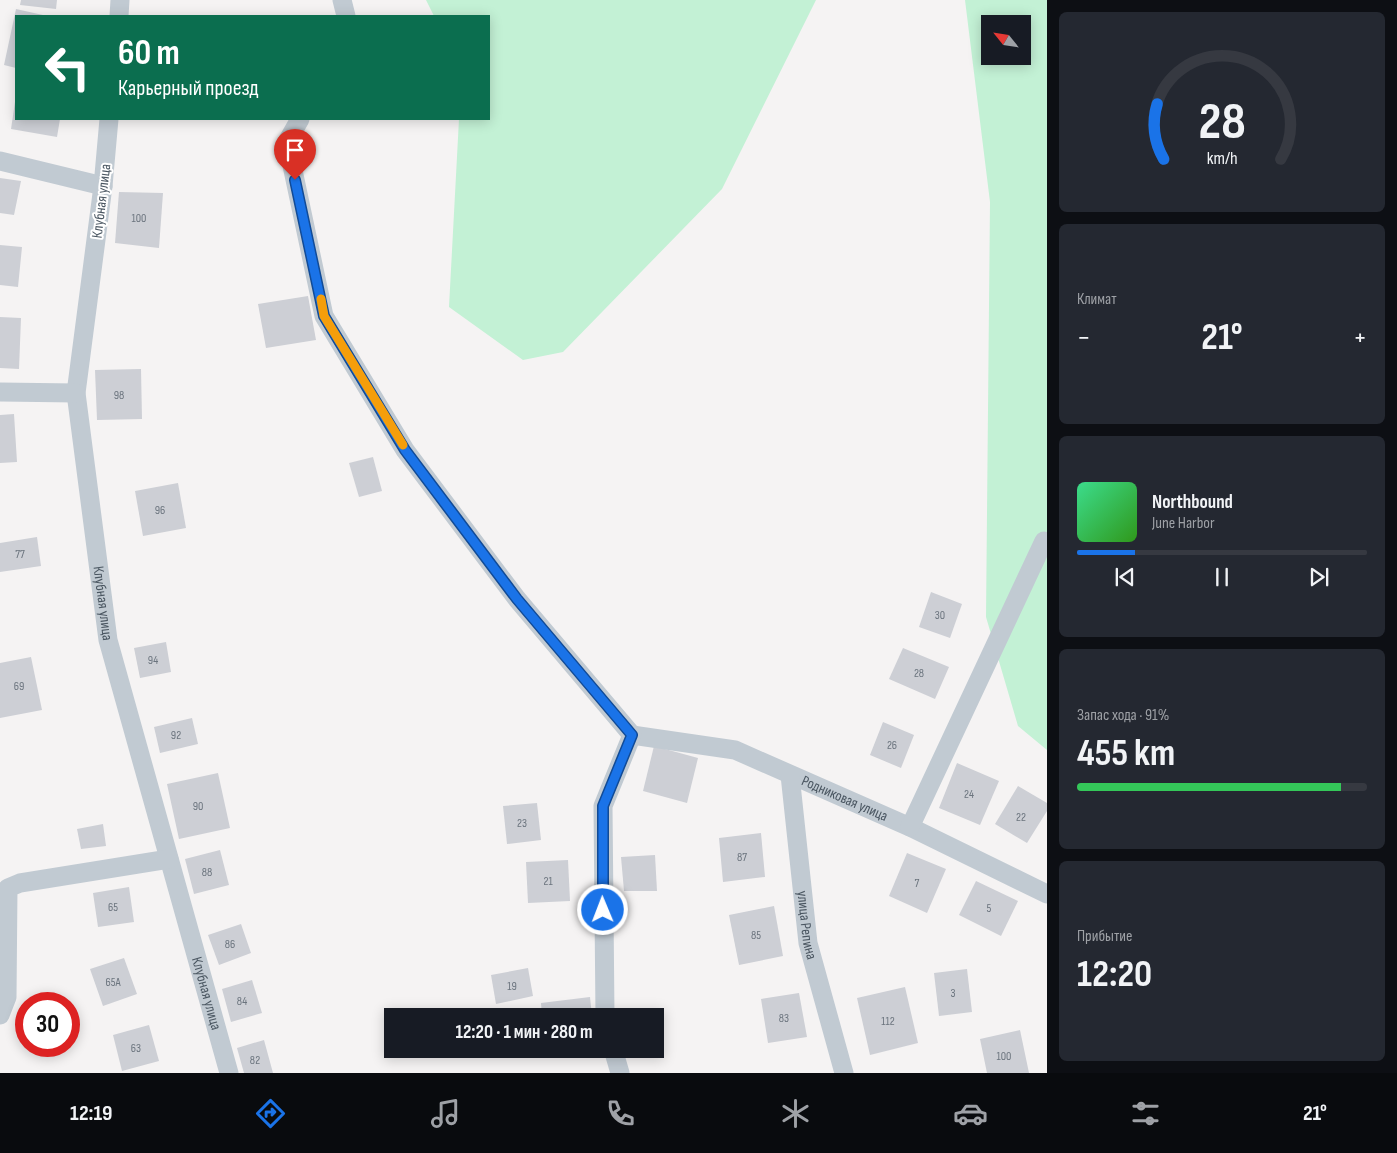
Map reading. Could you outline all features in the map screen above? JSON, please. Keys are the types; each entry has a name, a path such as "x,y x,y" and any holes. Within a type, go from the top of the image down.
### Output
{"street":[{"path":"119,15 120,0"},
{"path":"342,0 346,15"},
{"name":"Клубная улица","path":"109,120 103,186 76,393 108,640 229,1073"},
{"path":"299,120 287,142 324,316 405,450 517,599 632,735 603,806 605,1008"},
{"path":"0,161 103,186"},
{"path":"0,392 76,393"},
{"path":"910,827 1044,540"},
{"name":"Родниковая улица","path":"632,735 735,750 910,827 1047,894"},
{"name":"улица Репина","path":"790,775 808,943 844,1073"},
{"path":"0,1015 7,997 8,888 20,883 169,859"},
{"path":"616,1058 620,1073"}],"green space":[{"path":"426,0 816,0 722,189 563,352 523,360 449,307 459,120 490,120 490,15 434,15"},
{"path":"965,0 1047,0 1047,750 1018,726 986,617 990,202"}],"building":[{"path":"21,0 57,0 56,9 20,5"},
{"path":"16,9 43,15 15,15 15,68 4,65"},
{"path":"15,102 15,120 60,120 57,137 11,129"},
{"path":"0,178 21,181 14,215 0,213"},
{"path":"119,192 163,193 159,248 115,243"},
{"path":"0,245 22,247 18,287 0,285"},
{"path":"308,296 316,340 266,348 258,304"},
{"path":"0,317 21,318 19,369 0,368"},
{"path":"141,369 142,419 97,420 95,370"},
{"path":"14,414 17,462 0,463 0,415"},
{"path":"373,457 382,491 359,497 349,463"},
{"path":"178,483 186,528 143,536 135,491"},
{"path":"37,537 41,566 0,572 0,543"},
{"path":"931,592 962,604 950,638 919,627"},
{"path":"166,642 171,672 140,678 134,648"},
{"path":"903,648 949,667 935,699 889,679"},
{"path":"31,657 42,710 0,718 0,663"},
{"path":"192,718 198,744 160,753 154,727"},
{"path":"883,722 914,735 901,768 870,755"},
{"path":"654,746 698,758 687,803 643,791"},
{"path":"957,763 999,781 980,825 939,808"},
{"path":"218,773 230,828 179,839 167,784"},
{"path":"1018,786 1047,803 1047,811 1027,843 995,824"},
{"path":"537,803 541,840 507,844 503,806"},
{"path":"103,824 106,846 81,849 77,829"},
{"path":"761,833 765,877 723,882 719,838"},
{"path":"220,850 229,885 194,894 185,859"},
{"path":"907,853 946,869 927,913 889,896"},
{"path":"655,855 657,891 624,891 621,857"},
{"path":"568,860 570,901 528,903 526,862"},
{"path":"976,881 1018,901 1001,936 959,915"},
{"path":"129,887 134,922 98,927 93,893"},
{"path":"774,906 783,956 739,965 729,915"},
{"path":"241,924 251,953 219,965 208,935"},
{"path":"124,958 137,994 103,1006 90,969"},
{"path":"528,968 533,996 496,1004 491,975"},
{"path":"967,969 972,1012 939,1016 934,973"},
{"path":"252,980 262,1013 231,1022 222,989"},
{"path":"905,987 918,1043 870,1055 857,998"},
{"path":"799,993 807,1037 768,1043 761,999"},
{"path":"590,997 591,1008 541,1008 541,1003"},
{"path":"149,1025 159,1061 122,1071 113,1035"},
{"path":"1020,1030 1029,1073 987,1073 980,1039"},
{"path":"264,1040 273,1073 244,1073 237,1048"}],"slow traffic":[{"path":"321,299 324,316 403,445"}],"route":[{"path":"295,180 324,316 405,450 517,599 632,735 603,806 603,910"}]}
